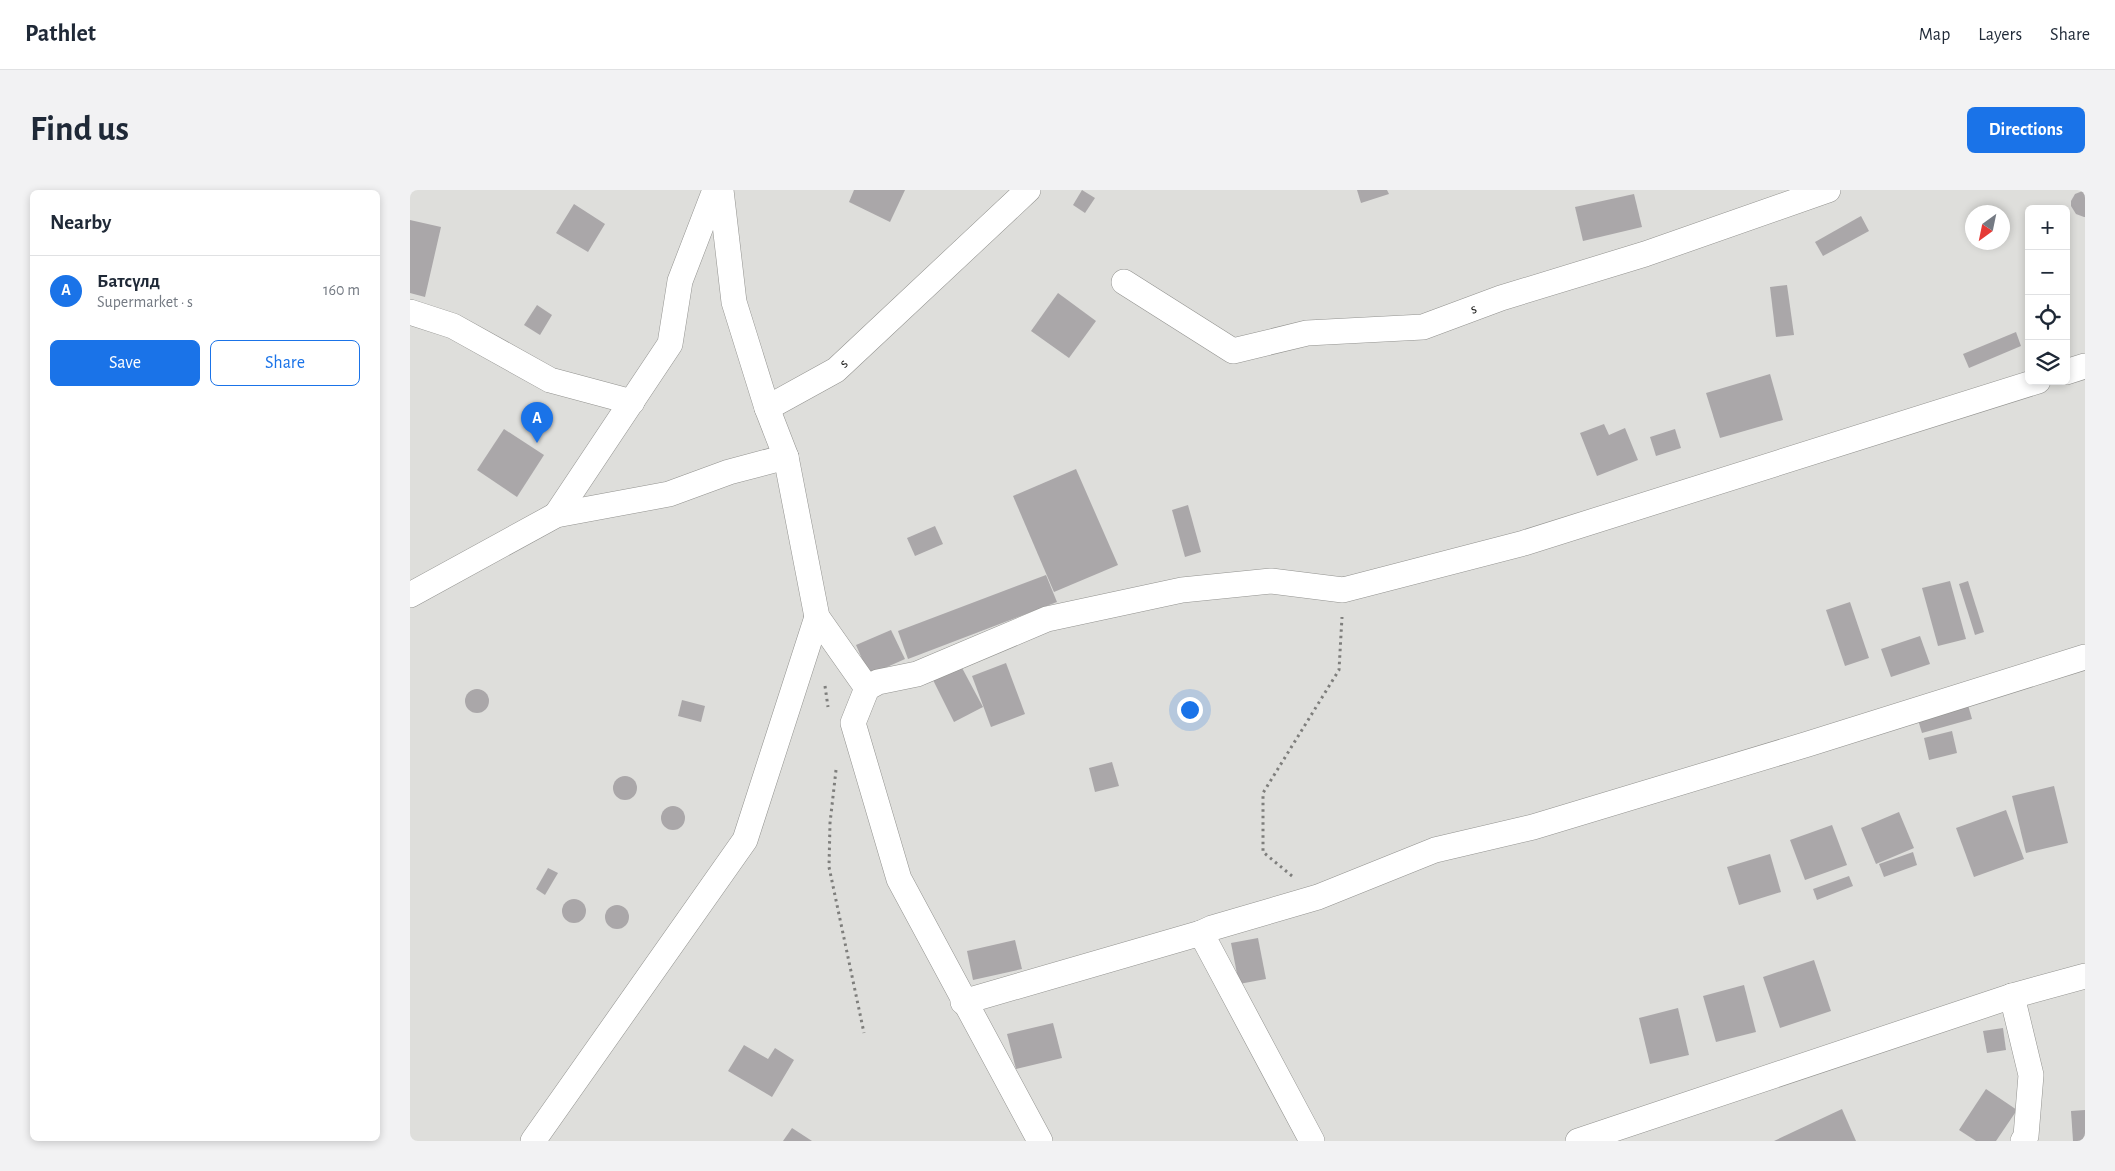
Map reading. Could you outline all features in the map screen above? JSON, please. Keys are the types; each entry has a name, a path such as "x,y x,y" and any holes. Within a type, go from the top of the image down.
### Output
{"street":[{"path":"556,515 670,344 680,281 715,190"},
{"path":"721,190 734,302 766,408 786,458 817,617 866,688"},
{"name":"s","path":"766,408 836,370 1028,190"},
{"name":"s","path":"1124,282 1233,351 1306,333 1423,327 1501,298 1645,254 1828,190"},
{"path":"410,312 453,326 550,380 632,402"},
{"path":"2070,371 2085,366"},
{"path":"1040,1141 963,1002 899,880 852,723 866,688 878,682 918,674 1047,619 1182,590 1271,582 1343,590 1524,543 2025,385"},
{"path":"410,595 556,515 668,494 729,472 786,458"},
{"path":"533,1141 746,840 817,617"},
{"path":"963,1002 1318,897 1435,850 1532,827 1827,738 2085,657"},
{"path":"1201,933 1312,1141"},
{"path":"1578,1141 2012,996 2085,976"},
{"path":"2012,996 2031,1075 2026,1136 2023,1141"}],"path":[{"path":"1318,897 1263,852 1263,793 1339,670 1343,590"},
{"path":"824,676 829,715"},
{"path":"835,764 837,774 830,823 829,867 864,1033"}],"building":[{"path":"854,190 905,190 890,222 849,202"},
{"path":"1082,190 1095,198 1085,213 1073,205"},
{"path":"1357,190 1387,190 1389,194 1361,203"},
{"path":"2085,190 2084,217 2076,214 2071,206 2071,201 2075,194"},
{"path":"1634,194 1642,227 1583,241 1575,207"},
{"path":"574,204 605,224 588,252 556,233"},
{"path":"1861,216 1869,231 1823,256 1815,242"},
{"path":"410,220 441,227 425,297 410,293"},
{"path":"1787,285 1794,335 1776,337 1770,287"},
{"path":"1058,293 1096,321 1069,358 1031,331"},
{"path":"537,305 552,315 540,335 524,325"},
{"path":"2016,332 2021,346 1969,368 1963,354"},
{"path":"1770,374 1783,420 1720,438 1706,393"},
{"path":"1604,424 1609,435 1625,428 1638,460 1597,476 1580,433"},
{"path":"504,429 544,455 517,497 477,470"},
{"path":"1675,429 1681,448 1656,456 1650,437"},
{"path":"1076,469 1118,565 1054,592 1013,496"},
{"path":"1188,505 1201,552 1185,557 1172,510"},
{"path":"935,526 943,544 915,556 907,538"},
{"path":"1046,575 1057,602 908,659 898,631"},
{"path":"1950,581 1966,639 1938,646 1922,588"},
{"path":"1968,581 1984,632 1975,635 1959,584"},
{"path":"1850,602 1869,658 1845,666 1826,610"},
{"path":"891,630 905,659 869,675 856,645"},
{"path":"1920,636 1930,664 1891,677 1881,649"},
{"path":"1006,663 1025,714 991,727 972,676"},
{"path":"961,666 983,707 954,722 933,680"},
{"path":"477,689 482,690 488,696 488,706 482,712 477,713 472,712 466,706 465,701 466,696 472,690"},
{"path":"682,700 705,706 701,722 678,716"},
{"path":"1968,705 1972,719 1922,733 1918,720"},
{"path":"1952,731 1957,753 1929,760 1924,738"},
{"path":"1112,762 1119,786 1095,792 1089,768"},
{"path":"625,776 630,777 636,783 636,793 630,799 625,800 620,799 614,793 613,788 614,783 620,777"},
{"path":"2054,786 2068,843 2026,853 2012,796"},
{"path":"673,806 678,807 684,813 684,823 678,829 673,830 668,829 662,823 661,818 662,813 668,807"},
{"path":"2006,810 2024,859 1974,877 1956,828"},
{"path":"1899,812 1914,848 1876,864 1861,828"},
{"path":"1832,825 1847,865 1805,880 1790,840"},
{"path":"1913,852 1917,865 1884,877 1879,864"},
{"path":"1770,854 1781,892 1739,905 1727,867"},
{"path":"548,868 558,873 545,895 536,889"},
{"path":"1849,876 1853,886 1817,900 1813,889"},
{"path":"574,899 579,900 585,906 585,916 579,922 574,923 569,922 563,916 562,911 563,906 569,900"},
{"path":"617,905 622,906 628,912 628,922 622,928 617,929 612,928 606,922 605,917 606,912 612,906"},
{"path":"1258,938 1266,979 1239,984 1231,943"},
{"path":"1015,940 1022,969 973,980 967,951"},
{"path":"1814,960 1831,1011 1780,1028 1763,977"},
{"path":"1744,985 1756,1032 1716,1042 1703,996"},
{"path":"1678,1008 1689,1055 1650,1064 1639,1018"},
{"path":"1053,1023 1062,1058 1016,1069 1007,1034"},
{"path":"2003,1028 2006,1050 1987,1053 1983,1031"},
{"path":"744,1045 768,1059 775,1048 794,1060 772,1097 728,1071"},
{"path":"1986,1089 2017,1110 1996,1141 1976,1141 1959,1130"},
{"path":"1842,1109 1856,1141 1774,1141"},
{"path":"2085,1110 2085,1141 2073,1141 2071,1111"},
{"path":"792,1128 812,1141 783,1141"}],"place":[{"name":"Батсүлд","path":"537,443"}]}
